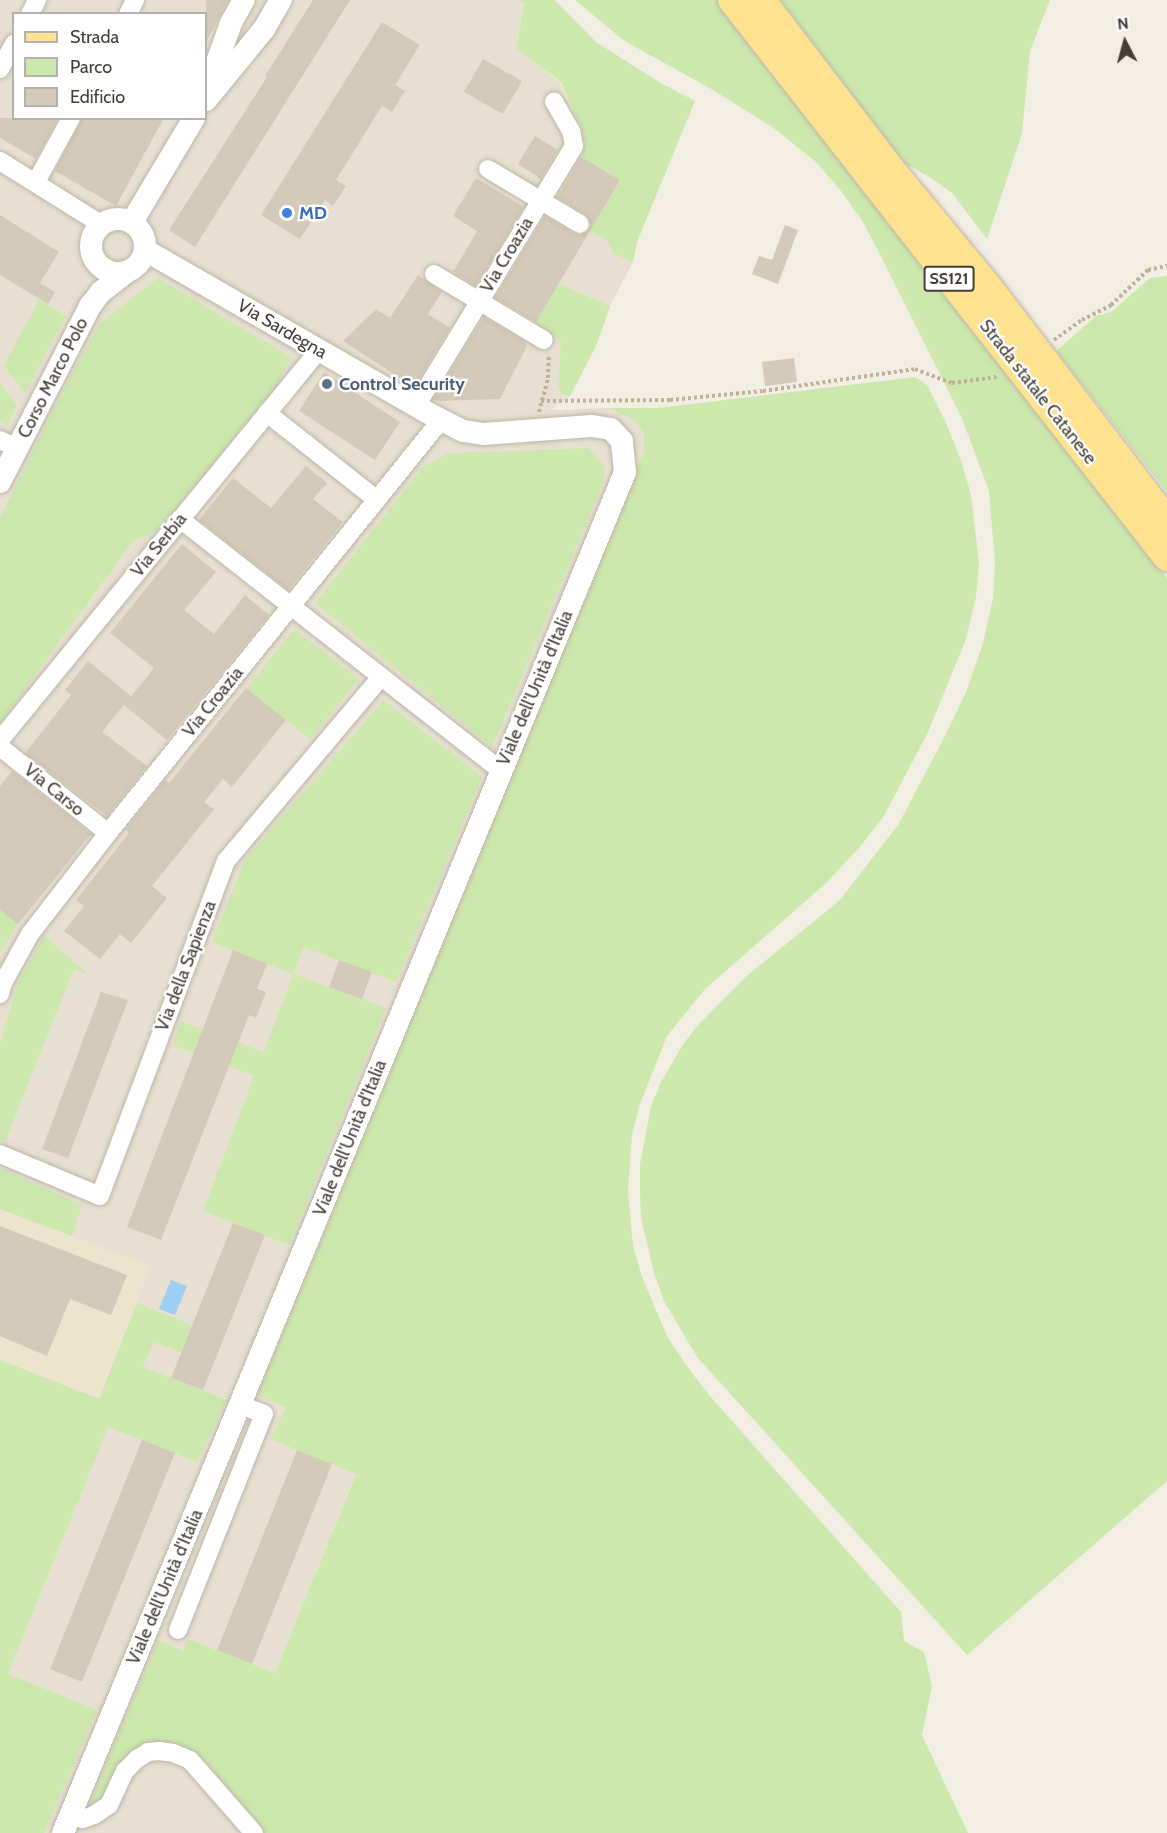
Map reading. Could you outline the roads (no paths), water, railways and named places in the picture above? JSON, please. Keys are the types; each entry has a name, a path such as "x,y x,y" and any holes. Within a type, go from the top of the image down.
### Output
{"main road":[{"name":"Strada statale Catanese","path":"732,0 1167,558"},
{"name":"Strada statale Catanese","path":"761,0 897,177 988,287 1167,521"}],"street":[{"path":"207,92 231,23 244,0"},
{"path":"207,99 264,29 281,0"},
{"path":"0,69 12,48"},
{"name":"Via Croazia","path":"416,406 574,146 571,131 554,101"},
{"path":"36,182 70,120"},
{"path":"132,222 193,120"},
{"path":"0,161 101,224"},
{"path":"488,169 580,224"},
{"path":"122,218 132,222 140,229 145,250 142,260 135,268 101,292 90,306 91,253 94,232 101,224 122,218"},
{"name":"Via Sardegna","path":"145,250 416,406 464,431 483,434 591,426 611,429 622,441"},
{"path":"91,253 104,270 125,273"},
{"path":"434,274 544,340"},
{"name":"Corso Marco Polo","path":"0,482 8,444 90,306"},
{"name":"Via Serbia","path":"0,740 319,350"},
{"path":"267,413 377,500"},
{"name":"Via Croazia","path":"0,994 8,973 30,934 108,833 441,420"},
{"name":"Viale dell'Unità d'Italia","path":"76,1825 240,1405 625,472 622,441"},
{"path":"180,519 501,771"},
{"name":"Via della Sapienza","path":"0,1154 100,1196 226,861 381,677"},
{"name":"Via Carso","path":"0,747 108,833"},
{"path":"178,1630 264,1414 240,1405"},
{"path":"76,1825 109,1805 125,1771 136,1759 148,1752 159,1751 173,1752 190,1760 254,1833"}],"water":[{"path":"171,1280 187,1286 175,1315 159,1309"}],"place":[{"name":"MD","path":"287,213"},
{"name":"Control Security","path":"327,384"}]}
